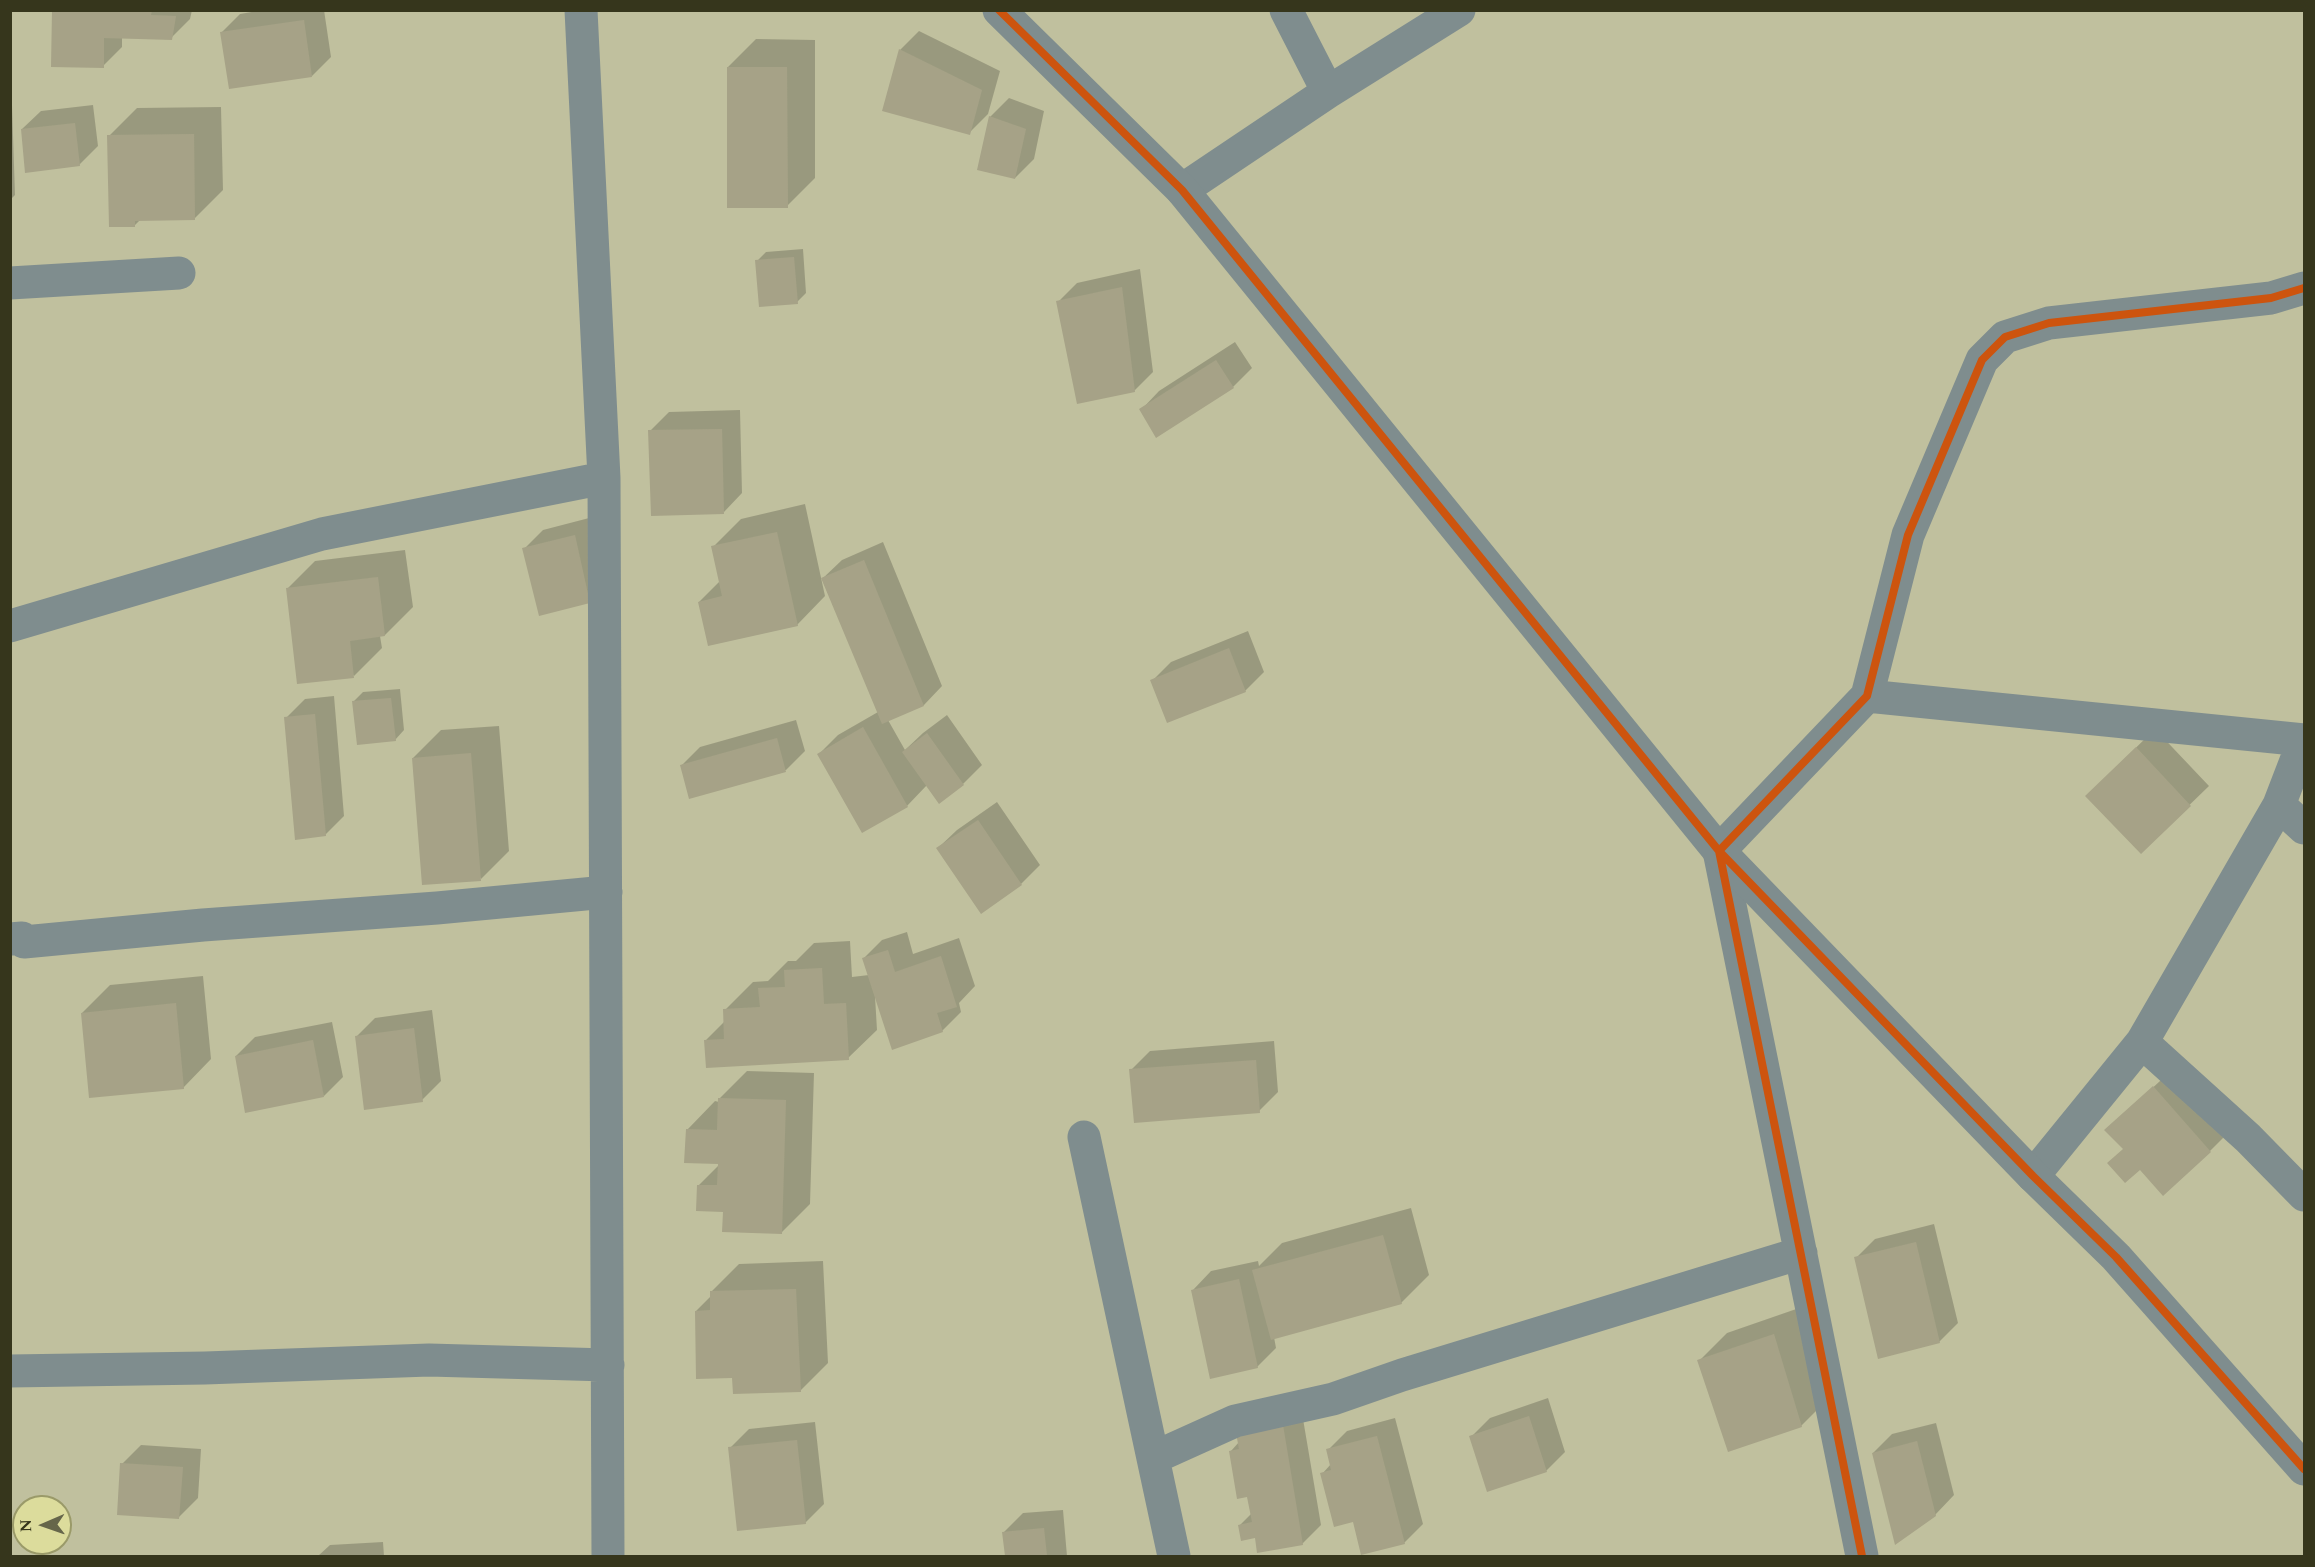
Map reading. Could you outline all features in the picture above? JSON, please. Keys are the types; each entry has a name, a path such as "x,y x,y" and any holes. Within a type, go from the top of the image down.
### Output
{"street":[{"path":"582,10 604,478 608,1557"},
{"path":"999,10 1182,190 1719,850 2033,1176 2116,1257 2304,1469"},
{"path":"1287,10 1329,92"},
{"path":"1182,190 1329,92 1459,10"},
{"path":"10,283 179,273"},
{"path":"1719,850 1867,696 1908,535 1982,360 2005,337 2049,323 2271,298 2304,288"},
{"path":"10,626 322,534 604,478"},
{"path":"1867,696 2304,740 2278,805 2142,1042 2033,1176"},
{"path":"2278,805 2304,828"},
{"path":"1719,850 1862,1557"},
{"path":"10,939 22,938 24,942 606,892"},
{"path":"2142,1042 2248,1138 2304,1195"},
{"path":"1084,1137 1173,1557"},
{"path":"1153,1458 1235,1421 1333,1399 1402,1375 1801,1253"},
{"path":"10,1371 205,1368 429,1360 608,1365"}],"building":[{"path":"52,10 152,10 151,15 176,16 172,40 104,38 104,68 51,67"},
{"path":"304,20 312,77 229,89 220,32"},
{"path":"899,49 982,90 970,135 882,111"},
{"path":"727,67 787,67 788,208 727,208"},
{"path":"989,116 1026,129 1015,179 977,170"},
{"path":"75,123 80,166 25,173 21,129"},
{"path":"194,134 195,220 135,221 135,227 109,227 107,135"},
{"path":"794,257 798,304 759,307 755,260"},
{"path":"1122,287 1135,392 1077,404 1056,301"},
{"path":"1216,360 1234,388 1156,438 1139,409"},
{"path":"722,429 724,514 651,516 648,430"},
{"path":"777,532 798,626 708,646 698,602 722,596 711,546"},
{"path":"575,535 590,603 539,616 522,548"},
{"path":"864,560 924,706 882,724 821,578"},
{"path":"378,577 385,636 350,641 354,678 297,684 286,588"},
{"path":"1229,648 1246,692 1167,723 1150,680"},
{"path":"391,698 396,741 357,745 352,701"},
{"path":"315,714 326,836 295,840 284,717"},
{"path":"863,727 908,807 862,833 817,754"},
{"path":"927,733 964,785 939,804 902,752"},
{"path":"777,738 786,772 689,799 680,765"},
{"path":"2136,747 2191,806 2141,854 2085,796"},
{"path":"471,753 481,881 422,885 412,758"},
{"path":"978,820 1022,885 981,914 936,848"},
{"path":"888,950 895,972 941,956 957,1007 937,1013 943,1032 892,1050 862,958"},
{"path":"822,968 824,1004 846,1003 849,1060 706,1068 704,1040 724,1039 723,1009 760,1007 758,988 785,987 784,970"},
{"path":"176,1003 184,1089 89,1098 81,1013"},
{"path":"414,1028 423,1102 364,1110 355,1036"},
{"path":"313,1040 324,1097 245,1113 235,1056"},
{"path":"1256,1060 1260,1113 1134,1123 1129,1069"},
{"path":"2153,1086 2211,1152 2163,1196 2140,1170 2125,1183 2107,1163 2123,1149 2104,1130"},
{"path":"718,1098 786,1100 782,1234 722,1232 723,1212 696,1211 697,1185 717,1185 718,1164 684,1163 686,1129 717,1130"},
{"path":"1383,1235 1402,1304 1271,1340 1252,1270"},
{"path":"1916,1242 1940,1343 1878,1359 1854,1257"},
{"path":"1239,1279 1258,1368 1210,1379 1191,1290"},
{"path":"796,1289 801,1392 733,1394 732,1378 696,1379 695,1311 710,1310 710,1291"},
{"path":"1774,1334 1802,1427 1728,1452 1697,1360"},
{"path":"1529,1416 1547,1472 1487,1492 1469,1436"},
{"path":"1283,1425 1303,1545 1257,1553 1255,1538 1241,1541 1238,1525 1252,1522 1247,1497 1237,1499 1229,1451 1239,1449 1236,1433"},
{"path":"1377,1436 1405,1544 1361,1555 1353,1522 1334,1527 1320,1473 1331,1470 1326,1449"},
{"path":"797,1440 806,1524 737,1531 728,1447"},
{"path":"1917,1441 1936,1516 1895,1545 1872,1453"},
{"path":"120,1463 183,1467 179,1519 117,1515"},
{"path":"1044,1528 1047,1556 1005,1556 1002,1532"}],"cycle path":[{"path":"999,10 1182,190 1719,851 2033,1176 2116,1257 2304,1469"},
{"path":"1862,1556 1719,851 1867,696 1908,535 1982,360 2005,337 2049,323 2271,298 2304,288"}]}
